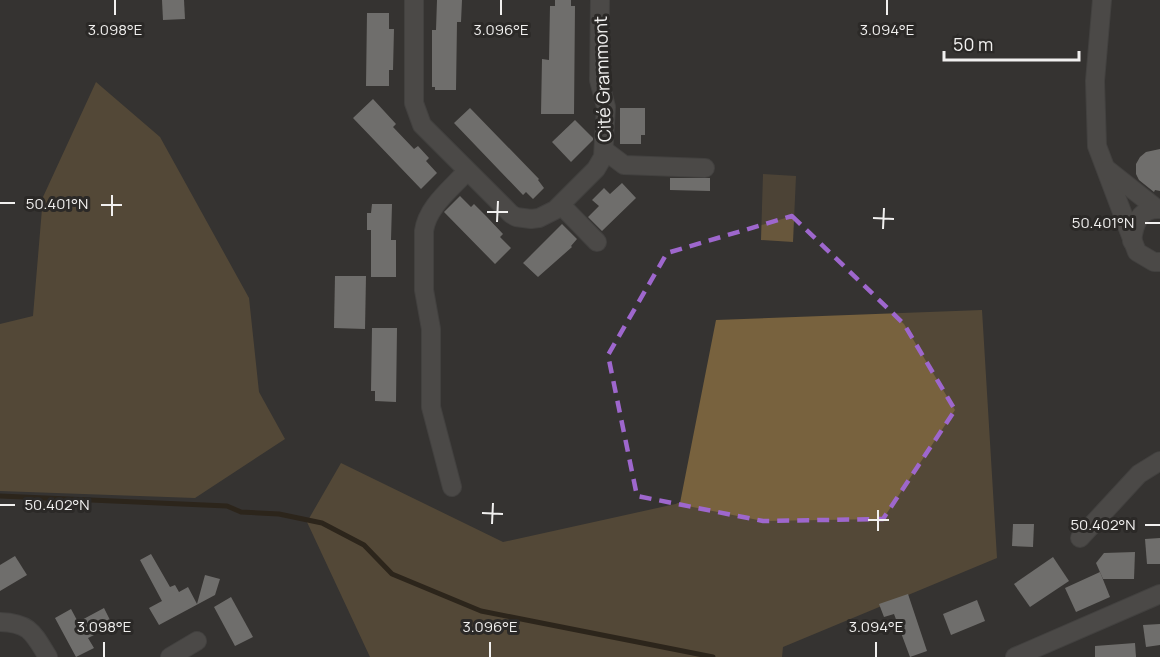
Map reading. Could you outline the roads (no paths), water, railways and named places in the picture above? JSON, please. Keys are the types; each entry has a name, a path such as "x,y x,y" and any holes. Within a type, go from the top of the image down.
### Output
{"street":[{"name":"Cité Grammont","path":"414,0 415,110 422,125 516,217 539,218 561,205 596,169 603,157 606,107 599,80 600,0"},
{"path":"1102,0 1095,81 1097,146 1137,252 1154,262 1160,262"},
{"path":"604,150 624,165 705,168"},
{"path":"1105,167 1126,186 1158,209"},
{"path":"452,487 431,406 431,329 424,290 424,231 431,211 467,171"},
{"path":"561,205 597,242"},
{"path":"1132,241 1134,224 1142,215 1158,209"},
{"path":"1080,538 1139,474 1160,461"},
{"path":"1015,657 1160,594"},
{"path":"0,622 17,622 30,630 48,657"},
{"path":"170,657 197,641"}],"waterway":[{"path":"0,496 227,506 241,512 279,514 322,523 364,545 392,574 481,611 713,657"}]}
